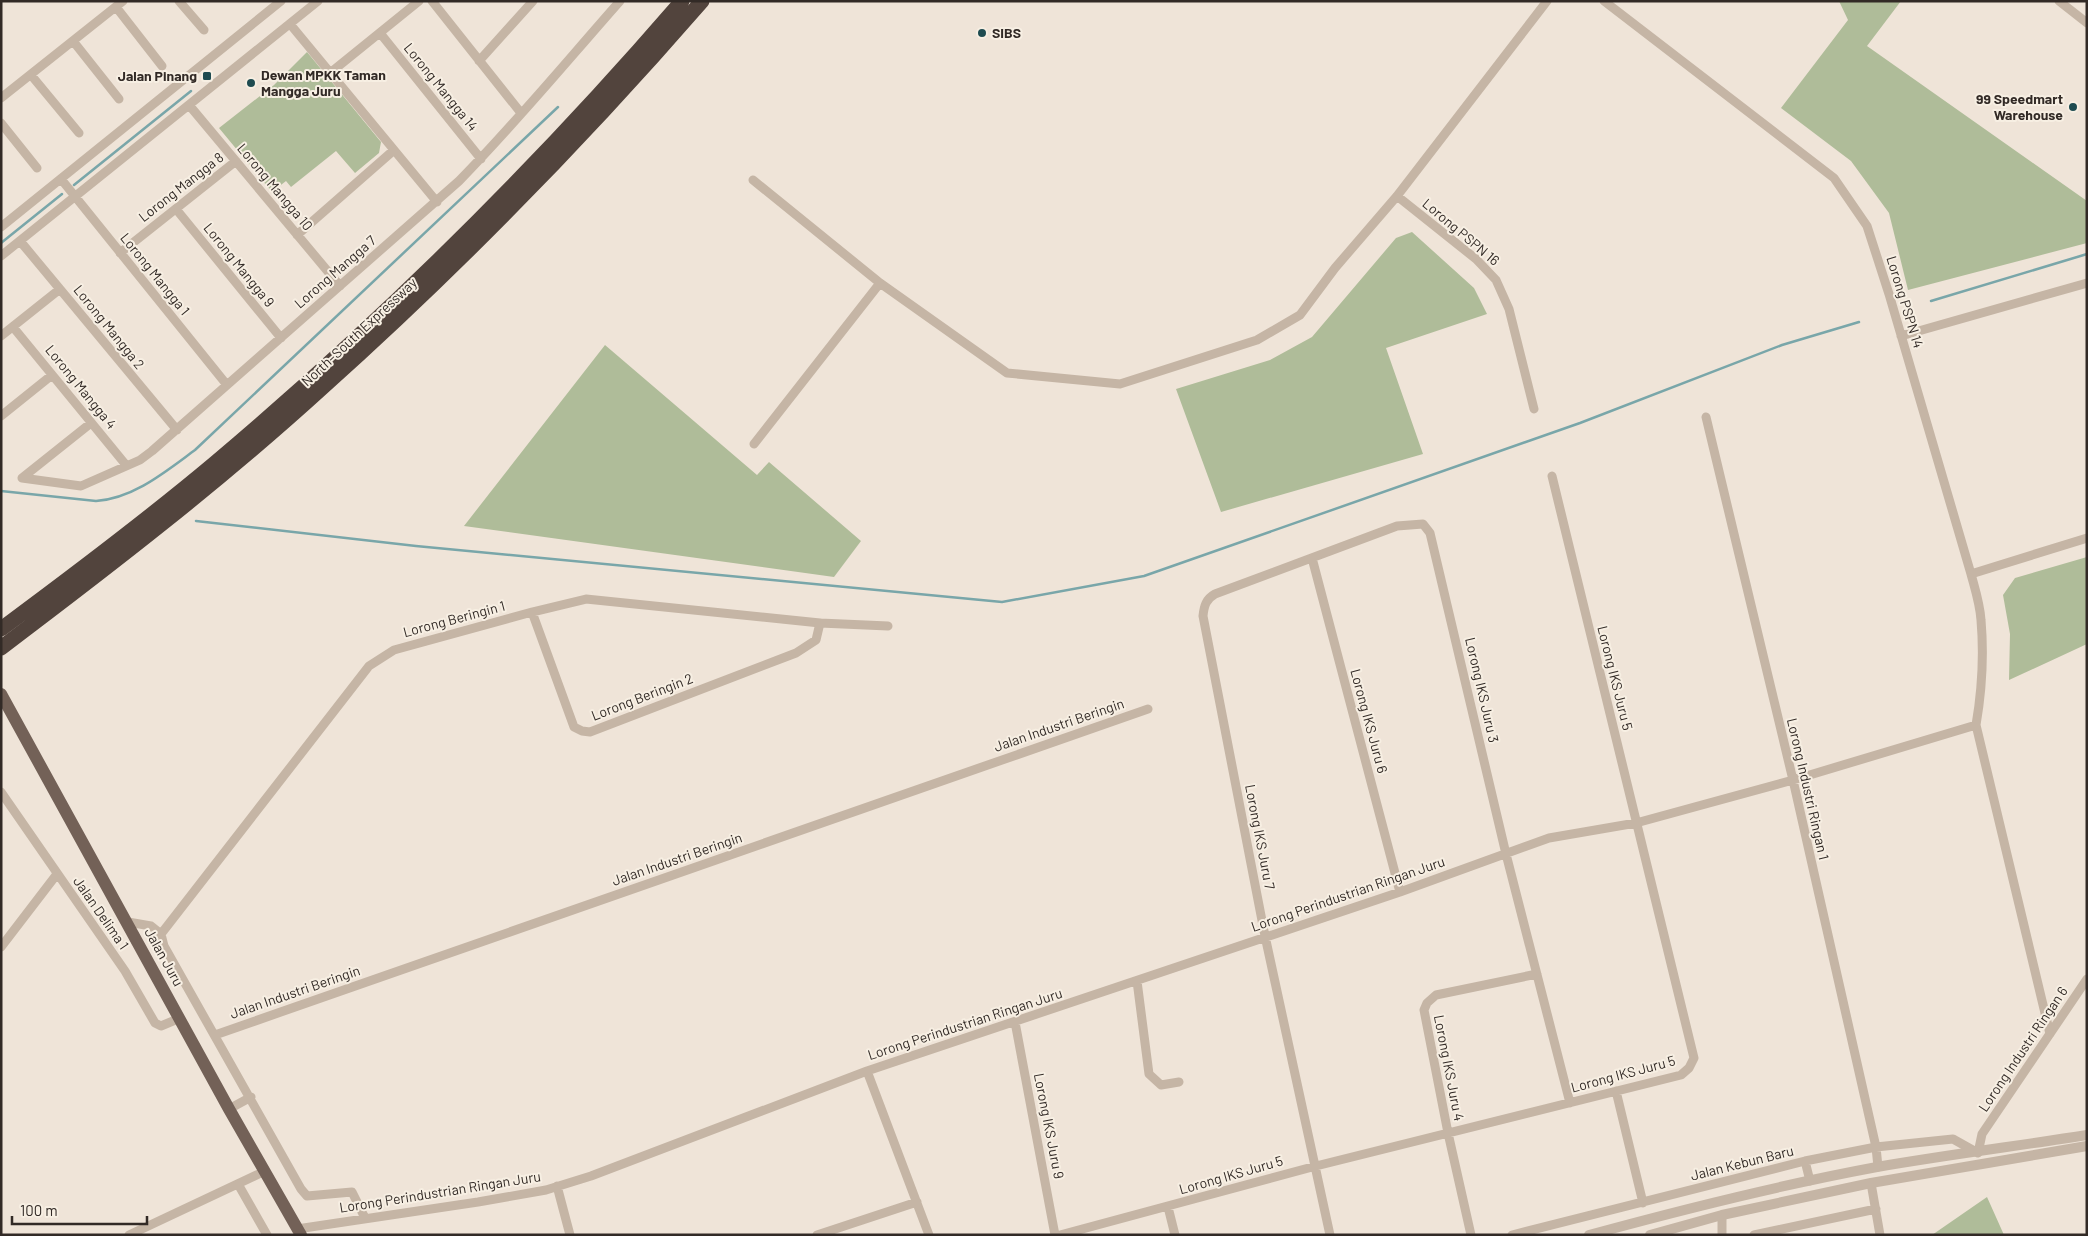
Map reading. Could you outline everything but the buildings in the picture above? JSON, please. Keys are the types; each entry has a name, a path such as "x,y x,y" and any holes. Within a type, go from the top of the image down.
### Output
{"highway":[{"name":"North–South Expressway","path":"1,628 113,545 184,488 275,411 374,322 522,177 600,95 682,1"},
{"name":"North–South Expressway","path":"1,648 185,505 314,396 387,330 549,171 702,1"}],"main road":[{"name":"Jalan Juru","path":"1,694 128,922 229,1109 299,1232"}],"street":[{"path":"179,1 204,30"},
{"path":"1,226 281,1"},
{"path":"1,256 318,1"},
{"path":"330,73 419,1"},
{"path":"432,1 521,113"},
{"path":"479,61 533,1"},
{"name":"Lorong Mangga 7","path":"92,423 22,478 81,486 126,466 152,451 436,202 502,136 620,1"},
{"path":"753,180 880,284 1007,373 1120,384 1257,340 1300,315 1335,268 1397,196 1547,1"},
{"name":"Lorong PSPN 14","path":"1604,1 1834,178 1867,226 1971,574 1981,618 1981,694 1976,725"},
{"path":"2059,1 2087,23"},
{"path":"1,98 119,4 162,66"},
{"path":"290,24 436,202"},
{"name":"Lorong Mangga 14","path":"380,33 481,158"},
{"path":"73,41 118,99"},
{"path":"31,75 78,133"},
{"name":"Lorong Mangga 10","path":"189,104 340,286"},
{"path":"1,123 37,168"},
{"path":"297,235 394,150"},
{"name":"Lorong Mangga 8","path":"120,253 236,161"},
{"name":"Lorong Mangga 1","path":"61,179 227,385"},
{"name":"Lorong PSPN 16","path":"1397,196 1476,259 1496,280 1510,309 1534,409"},
{"name":"Lorong Mangga 9","path":"176,209 281,338"},
{"name":"Lorong Mangga 2","path":"20,241 176,430"},
{"path":"1901,336 2087,283"},
{"path":"754,444 880,284"},
{"path":"1,336 60,289"},
{"name":"Lorong Mangga 4","path":"14,327 126,466"},
{"path":"1,416 52,375"},
{"name":"Lorong Industri Ringan 1","path":"1706,417 1793,780 1876,1146 1878,1167"},
{"name":"Lorong IKS Juru 5","path":"1060,1235 1316,1166 1681,1075 1689,1068 1694,1058 1552,476"},
{"name":"Lorong IKS Juru 3","path":"1312,558 1397,526 1423,524 1430,533 1506,854 1570,1103"},
{"path":"1971,574 2087,538"},
{"name":"Lorong IKS Juru 7","path":"1312,558 1209,597 1203,616 1265,936 1330,1235"},
{"name":"Lorong IKS Juru 6","path":"1312,558 1400,892"},
{"name":"Lorong Beringin 1","path":"161,934 369,666 394,650 586,599 820,623 888,626"},
{"name":"Lorong Beringin 2","path":"532,612 574,726 582,731 590,732 796,652 816,640 820,623"},
{"name":"Jalan Industri Beringin","path":"215,1035 1148,709"},
{"path":"1976,725 2050,1034"},
{"name":"Lorong Perindustrian Ringan Juru","path":"299,1232 365,1218 478,1202 557,1186 598,1173 867,1071 1400,892 1549,838 1636,823 1793,780 1976,725"},
{"path":"1,792 57,874"},
{"name":"Jalan Delima 1","path":"1,946 57,874 125,971 154,1023 161,1026 180,1018"},
{"path":"128,922 151,926 161,934"},
{"name":"Jalan Juru","path":"161,934 164,946 307,1196 352,1192 365,1218"},
{"name":"Lorong IKS Juru 4","path":"1471,1235 1448,1133 1424,1010 1427,1003 1436,995 1536,974"},
{"name":"Lorong Industri Ringan 6","path":"1978,1153 1982,1134 2087,979"},
{"path":"1137,981 1149,1074 1161,1085 1179,1082"},
{"name":"Lorong IKS Juru 9","path":"1015,1022 1055,1235"},
{"path":"867,1071 929,1235"},
{"path":"1616,1091 1643,1203"},
{"path":"229,1109 250,1097"},
{"path":"1589,1235 1719,1200 1878,1167 2087,1135"},
{"name":"Jalan Kebun Baru","path":"1512,1235 1876,1146 1953,1139 1978,1153"},
{"path":"1650,1235 1722,1215 1871,1182 2087,1146"},
{"path":"1805,1162 1810,1181"},
{"path":"129,1235 146,1231 265,1172"},
{"path":"1871,1182 1880,1235"},
{"path":"238,1184 267,1235"},
{"path":"557,1186 570,1235"},
{"path":"817,1235 917,1202"},
{"path":"1168,1207 1175,1235"},
{"path":"1754,1235 1876,1209"},
{"path":"1722,1215 1722,1235"}],"green space":[{"path":"1839,1 1901,1 1867,46 2087,201 2087,243 1908,290 1889,213 1851,161 1781,108 1848,20"},
{"path":"307,52 381,142 379,153 355,173 336,151 291,187 286,181 272,192 219,128 274,85"},
{"path":"1412,232 1474,288 1487,314 1386,348 1423,454 1221,512 1176,389 1270,360 1312,337 1396,238"},
{"path":"605,345 757,475 769,462 861,541 834,577 464,526"},
{"path":"2087,557 2087,644 2009,680 2010,634 2003,595 2015,578"},
{"path":"1987,1197 2004,1235 1932,1235"}],"waterway":[{"path":"74,185 191,91"},
{"path":"1,491 96,501 123,495 161,475 195,450 558,107"},
{"path":"1,243 62,194"},
{"path":"1931,301 2087,254"},
{"path":"196,521 416,546 1002,602 1144,576 1580,423 1782,345 1859,322"}],"place":[{"name":"SIBS","path":"982,33"},
{"name":"Jalan Pinang","path":"207,76"},
{"name":"Dewan MPKK Taman Mangga Juru","path":"251,83"},
{"name":"99 Speedmart Warehouse","path":"2073,107"}]}
